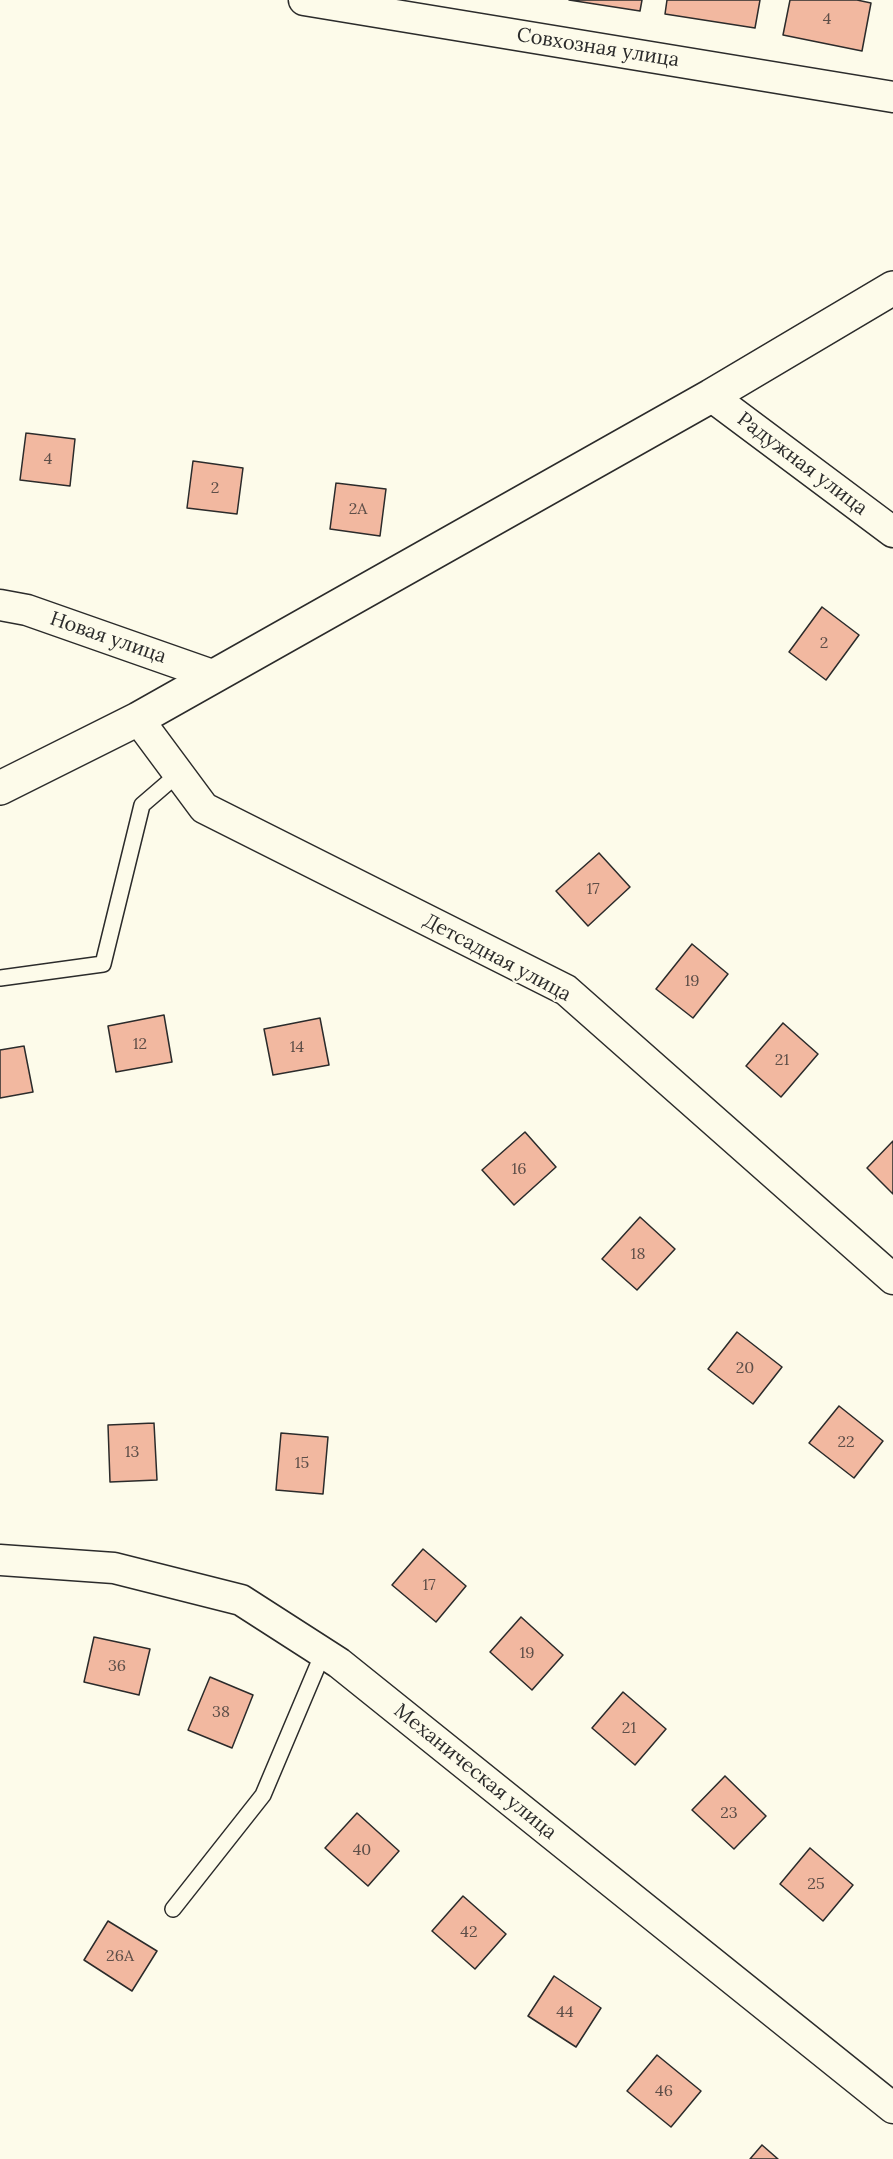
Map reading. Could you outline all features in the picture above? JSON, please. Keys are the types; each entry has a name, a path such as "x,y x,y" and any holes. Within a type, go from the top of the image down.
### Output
{"street":[{"name":"Совхозная улица","path":"304,0 893,97"},
{"path":"0,788 138,719 215,676 711,396 893,288"},
{"name":"Радужная улица","path":"711,396 893,532"},
{"name":"Новая улица","path":"0,605 27,610 215,676"},
{"name":"Детсадная улица","path":"138,719 204,808 566,990 893,1279"},
{"name":"Механическая улица","path":"0,1560 114,1568 241,1600 339,1663 893,2108"}],"lane":[{"path":"0,978 103,964 142,804 178,774"},
{"path":"173,1909 262,1795 323,1653"}],"building":[{"path":"569,0 642,0 640,11"},
{"path":"667,0 760,0 755,28 665,14"},
{"path":"790,0 857,0 871,3 862,51 783,35"},
{"path":"26,433 75,439 70,486 20,480"},
{"path":"193,461 243,468 237,514 187,508"},
{"path":"336,483 386,489 380,536 330,529"},
{"path":"822,607 859,635 826,680 789,652"},
{"path":"599,853 630,887 588,926 556,891"},
{"path":"692,944 728,974 693,1018 656,989"},
{"path":"164,1015 172,1062 116,1072 108,1026"},
{"path":"320,1018 329,1065 273,1075 264,1029"},
{"path":"783,1023 818,1054 781,1097 746,1066"},
{"path":"24,1046 33,1092 0,1098 0,1050"},
{"path":"525,1132 556,1167 514,1205 482,1170"},
{"path":"893,1141 893,1194 867,1168"},
{"path":"640,1217 675,1249 637,1290 602,1259"},
{"path":"737,1332 782,1367 753,1404 708,1369"},
{"path":"839,1406 883,1441 854,1478 809,1443"},
{"path":"154,1423 157,1480 110,1482 108,1425"},
{"path":"281,1433 328,1437 323,1494 276,1490"},
{"path":"423,1549 466,1586 436,1622 392,1585"},
{"path":"521,1617 563,1655 532,1690 490,1652"},
{"path":"94,1637 150,1649 139,1695 84,1682"},
{"path":"210,1677 253,1695 232,1748 188,1730"},
{"path":"623,1692 666,1729 635,1765 592,1728"},
{"path":"725,1776 766,1816 734,1849 692,1810"},
{"path":"357,1813 399,1851 368,1886 325,1848"},
{"path":"810,1848 853,1885 823,1921 780,1884"},
{"path":"463,1896 506,1934 475,1969 432,1931"},
{"path":"108,1921 157,1951 132,1991 84,1960"},
{"path":"554,1976 601,2008 576,2047 528,2016"},
{"path":"657,2055 701,2091 671,2127 627,2091"},
{"path":"762,2145 778,2159 750,2159"}]}
